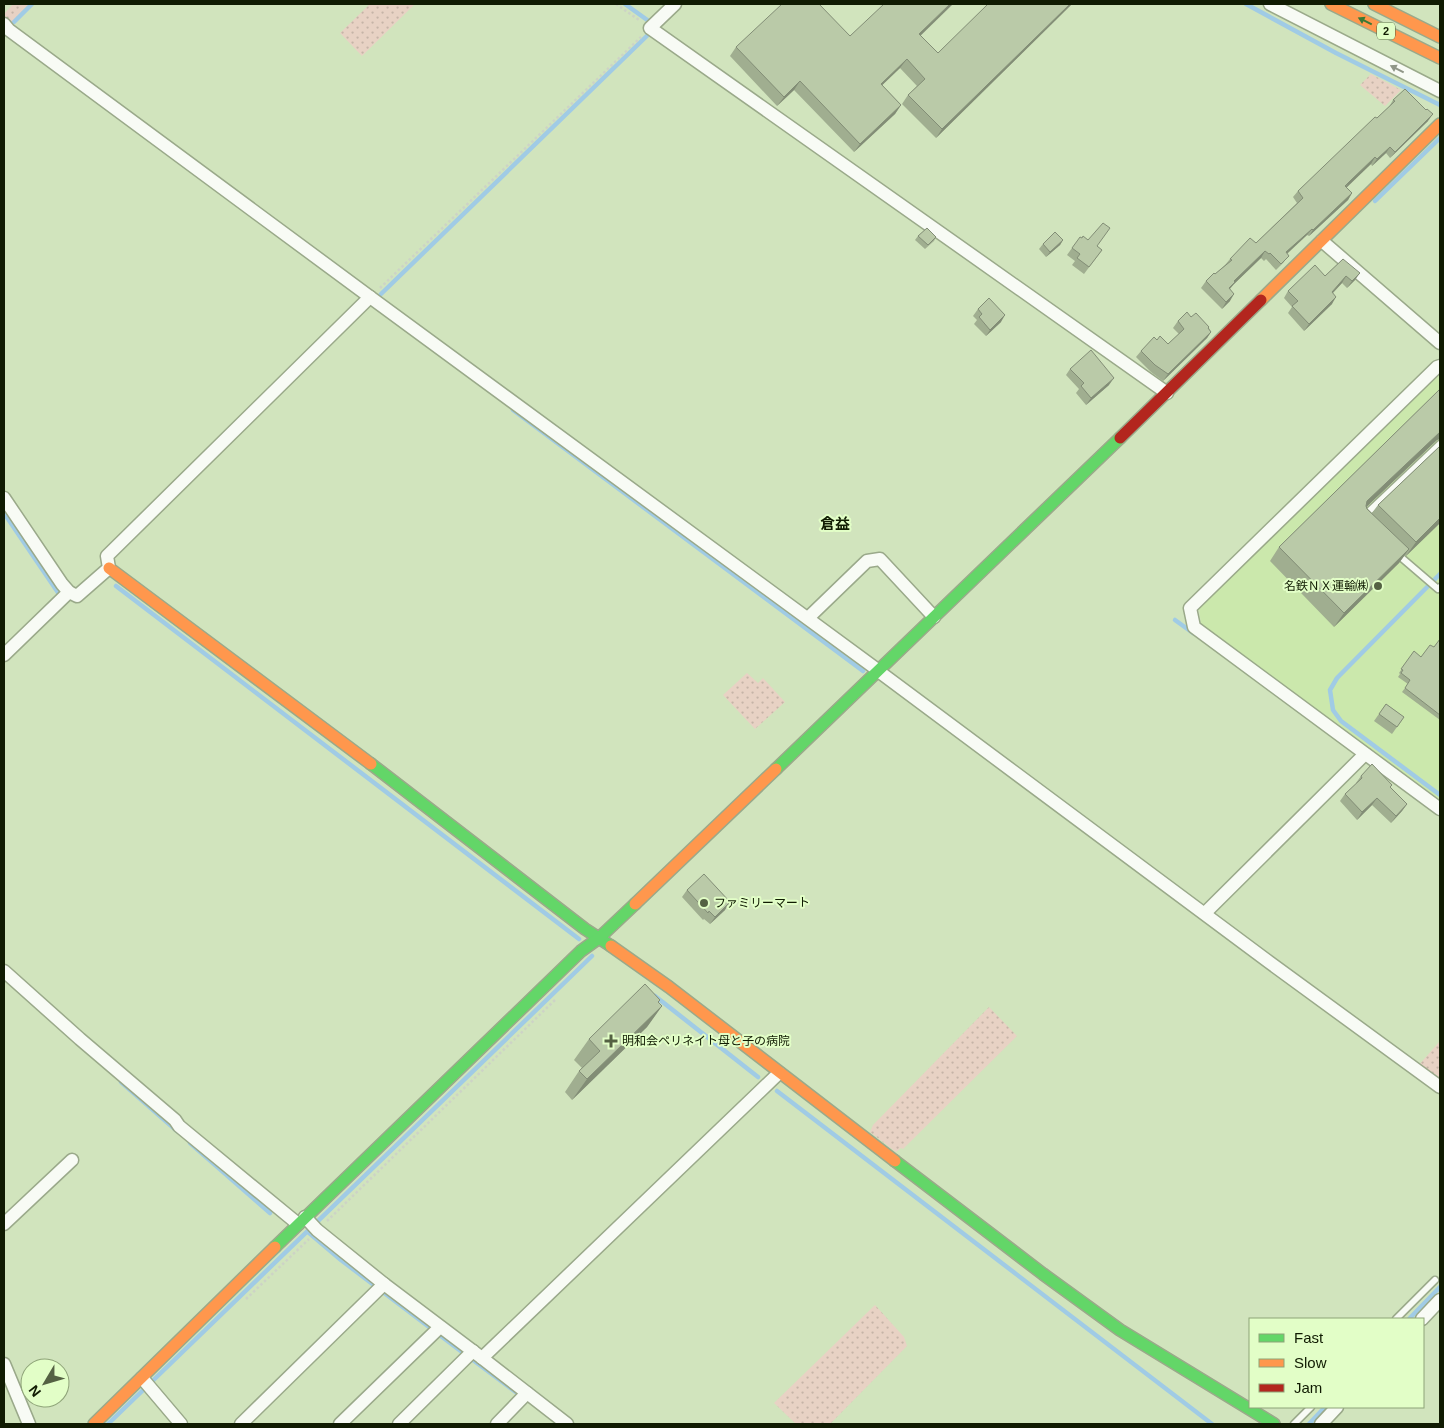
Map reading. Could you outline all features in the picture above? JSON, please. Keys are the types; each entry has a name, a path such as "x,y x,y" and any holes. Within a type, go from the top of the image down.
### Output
{"main road":[{"name":"2","path":"1331,4 1440,58"},
{"name":"2","path":"1374,4 1440,37"},
{"path":"94,1424 146,1383 309,1225 581,951 599,938 882,673 934,617 1167,393 1326,244 1440,124"},
{"path":"109,568 359,755 585,930 669,987 1043,1274 1112,1324 1274,1424"}],"street":[{"path":"675,4 652,30 1167,393"},
{"path":"1270,4 1440,92"},
{"path":"4,24 9,30 370,298 808,618 1269,962 1440,1087"},
{"path":"1326,244 1440,343"},
{"path":"4,498 68,592 77,596 109,568 106,556 370,298"},
{"path":"1440,366 1190,608 1194,627 1440,809"},
{"path":"808,618 868,561 880,559 934,617"},
{"path":"4,655 68,592"},
{"path":"1205,913 1364,754"},
{"path":"4,971 175,1120 179,1126 309,1225 380,1287 437,1330 477,1354 524,1397 567,1424"},
{"path":"399,1424 477,1354 779,1073"},
{"path":"4,1224 72,1160"},
{"path":"241,1424 380,1287"},
{"path":"1423,1318 1440,1300"},
{"path":"340,1424 437,1330"},
{"path":"4,1364 29,1424"},
{"path":"146,1383 181,1424"},
{"path":"497,1424 524,1397"},
{"path":"1320,1424 1336,1408"}],"lane":[{"path":"1368,526 1361,519 1440,444"},
{"path":"1388,546 1427,580 1438,587"},
{"path":"1397,1318 1435,1280"},
{"path":"1294,1424 1310,1408"}],"path":[{"path":"370,298 652,30 616,4"},
{"path":"309,1225 561,994"}],"shaded area":[{"path":"13,4 29,4 11,23 8,22 4,14"},
{"path":"370,4 415,4 362,56 340,33"},
{"path":"1371,74 1401,90 1385,106 1360,85"},
{"path":"1440,371 1440,802 1201,624 1199,608"},
{"path":"747,673 758,683 763,678 785,702 755,729 723,695"},
{"path":"989,1007 1017,1036 903,1149 901,1148 896,1152 870,1132 873,1125"},
{"path":"1440,1041 1440,1082 1418,1066"},
{"path":"875,1305 904,1337 907,1346 830,1424 796,1424 774,1403"}],"building":[{"path":"782,4 819,4 850,36 884,4 950,4 919,34 938,53 988,4 1070,4 942,129 908,95 925,79 907,59 881,84 901,105 860,144 800,81 784,97 736,47"},
{"path":"1405,89 1426,110 1433,114 1395,152 1390,147 1377,159 1375,157 1349,182 1345,186 1352,193 1313,230 1286,252 1289,256 1281,264 1270,253 1265,251 1234,281 1229,288 1234,294 1226,302 1206,281 1232,260 1230,259 1250,238 1256,243 1303,198 1298,191 1375,117 1377,118 1395,101 1393,100"},
{"path":"1103,223 1110,228 1097,246 1102,250 1089,267 1077,258 1080,254 1072,248 1080,237 1082,238 1083,236 1088,240"},
{"path":"927,228 936,237 928,245 918,236"},
{"path":"1055,232 1063,240 1050,252 1043,244"},
{"path":"1343,259 1360,273 1352,281 1346,276 1332,292 1336,297 1309,324 1292,306 1298,301 1288,291 1315,265 1325,276"},
{"path":"989,298 1005,315 990,330 979,317 982,314 978,309"},
{"path":"1187,312 1191,317 1196,313 1209,327 1211,332 1168,374 1155,365 1141,351 1154,337 1157,340 1160,336 1168,344 1184,329 1178,321"},
{"path":"1091,350 1114,378 1091,398 1081,386 1084,383 1070,369"},
{"path":"1440,389 1440,432 1367,501 1366,506 1409,549 1344,613 1279,547"},
{"path":"1440,446 1440,518 1416,542 1378,505"},
{"path":"1440,639 1440,715 1405,688 1410,680 1401,673 1403,670 1401,669 1414,651 1421,657 1430,645 1434,647"},
{"path":"1386,704 1404,717 1397,727 1379,714"},
{"path":"1372,764 1392,785 1390,787 1407,804 1396,816 1377,798 1362,812 1345,794 1362,778 1361,776"},
{"path":"704,874 730,902 715,917 709,911 708,913 687,890"},
{"path":"645,984 660,1000 658,1002 662,1006 587,1079 579,1071 600,1051 589,1039"}],"waterway":[{"path":"14,22 32,4"},
{"path":"625,4 650,22"},
{"path":"1246,4 1336,53 1440,105"},
{"path":"381,294 653,30"},
{"path":"1375,201 1440,138"},
{"path":"513,410 863,671"},
{"path":"4,513 59,594"},
{"path":"1440,574 1337,678 1330,690 1333,710 1341,721 1440,795"},
{"path":"116,586 579,939"},
{"path":"1175,620 1193,633"},
{"path":"108,1424 592,956"},
{"path":"655,996 758,1077"},
{"path":"121,1082 177,1131"},
{"path":"777,1091 1212,1424"},
{"path":"190,1143 270,1213"},
{"path":"308,1232 341,1260 462,1352"},
{"path":"1410,1318 1440,1287"},
{"path":"473,1360 521,1396"},
{"path":"1309,1424 1324,1408"}],"traffic: fast":[{"path":"776,769 1120,438"},
{"path":"371,764 585,929 611,946"},
{"path":"275,1247 581,951 599,938 635,904"},
{"path":"895,1161 1120,1330 1274,1424"}],"traffic: slow":[{"path":"1331,4 1440,58"},
{"path":"1374,4 1440,37"},
{"path":"1261,300 1440,124"},
{"path":"109,568 371,764"},
{"path":"635,904 776,769"},
{"path":"611,946 669,987 895,1161"},
{"path":"94,1424 275,1247"}],"traffic: jam":[{"path":"1120,438 1261,300"}],"place":[{"name":"名鉄ＮＸ運輸㈱","path":"1378,586"},
{"name":"ファミリーマート","path":"704,903"},
{"name":"明和会ペリネイト母と子の病院","path":"611,1041"}],"district":[{"name":"倉益","path":"835,523"}]}
